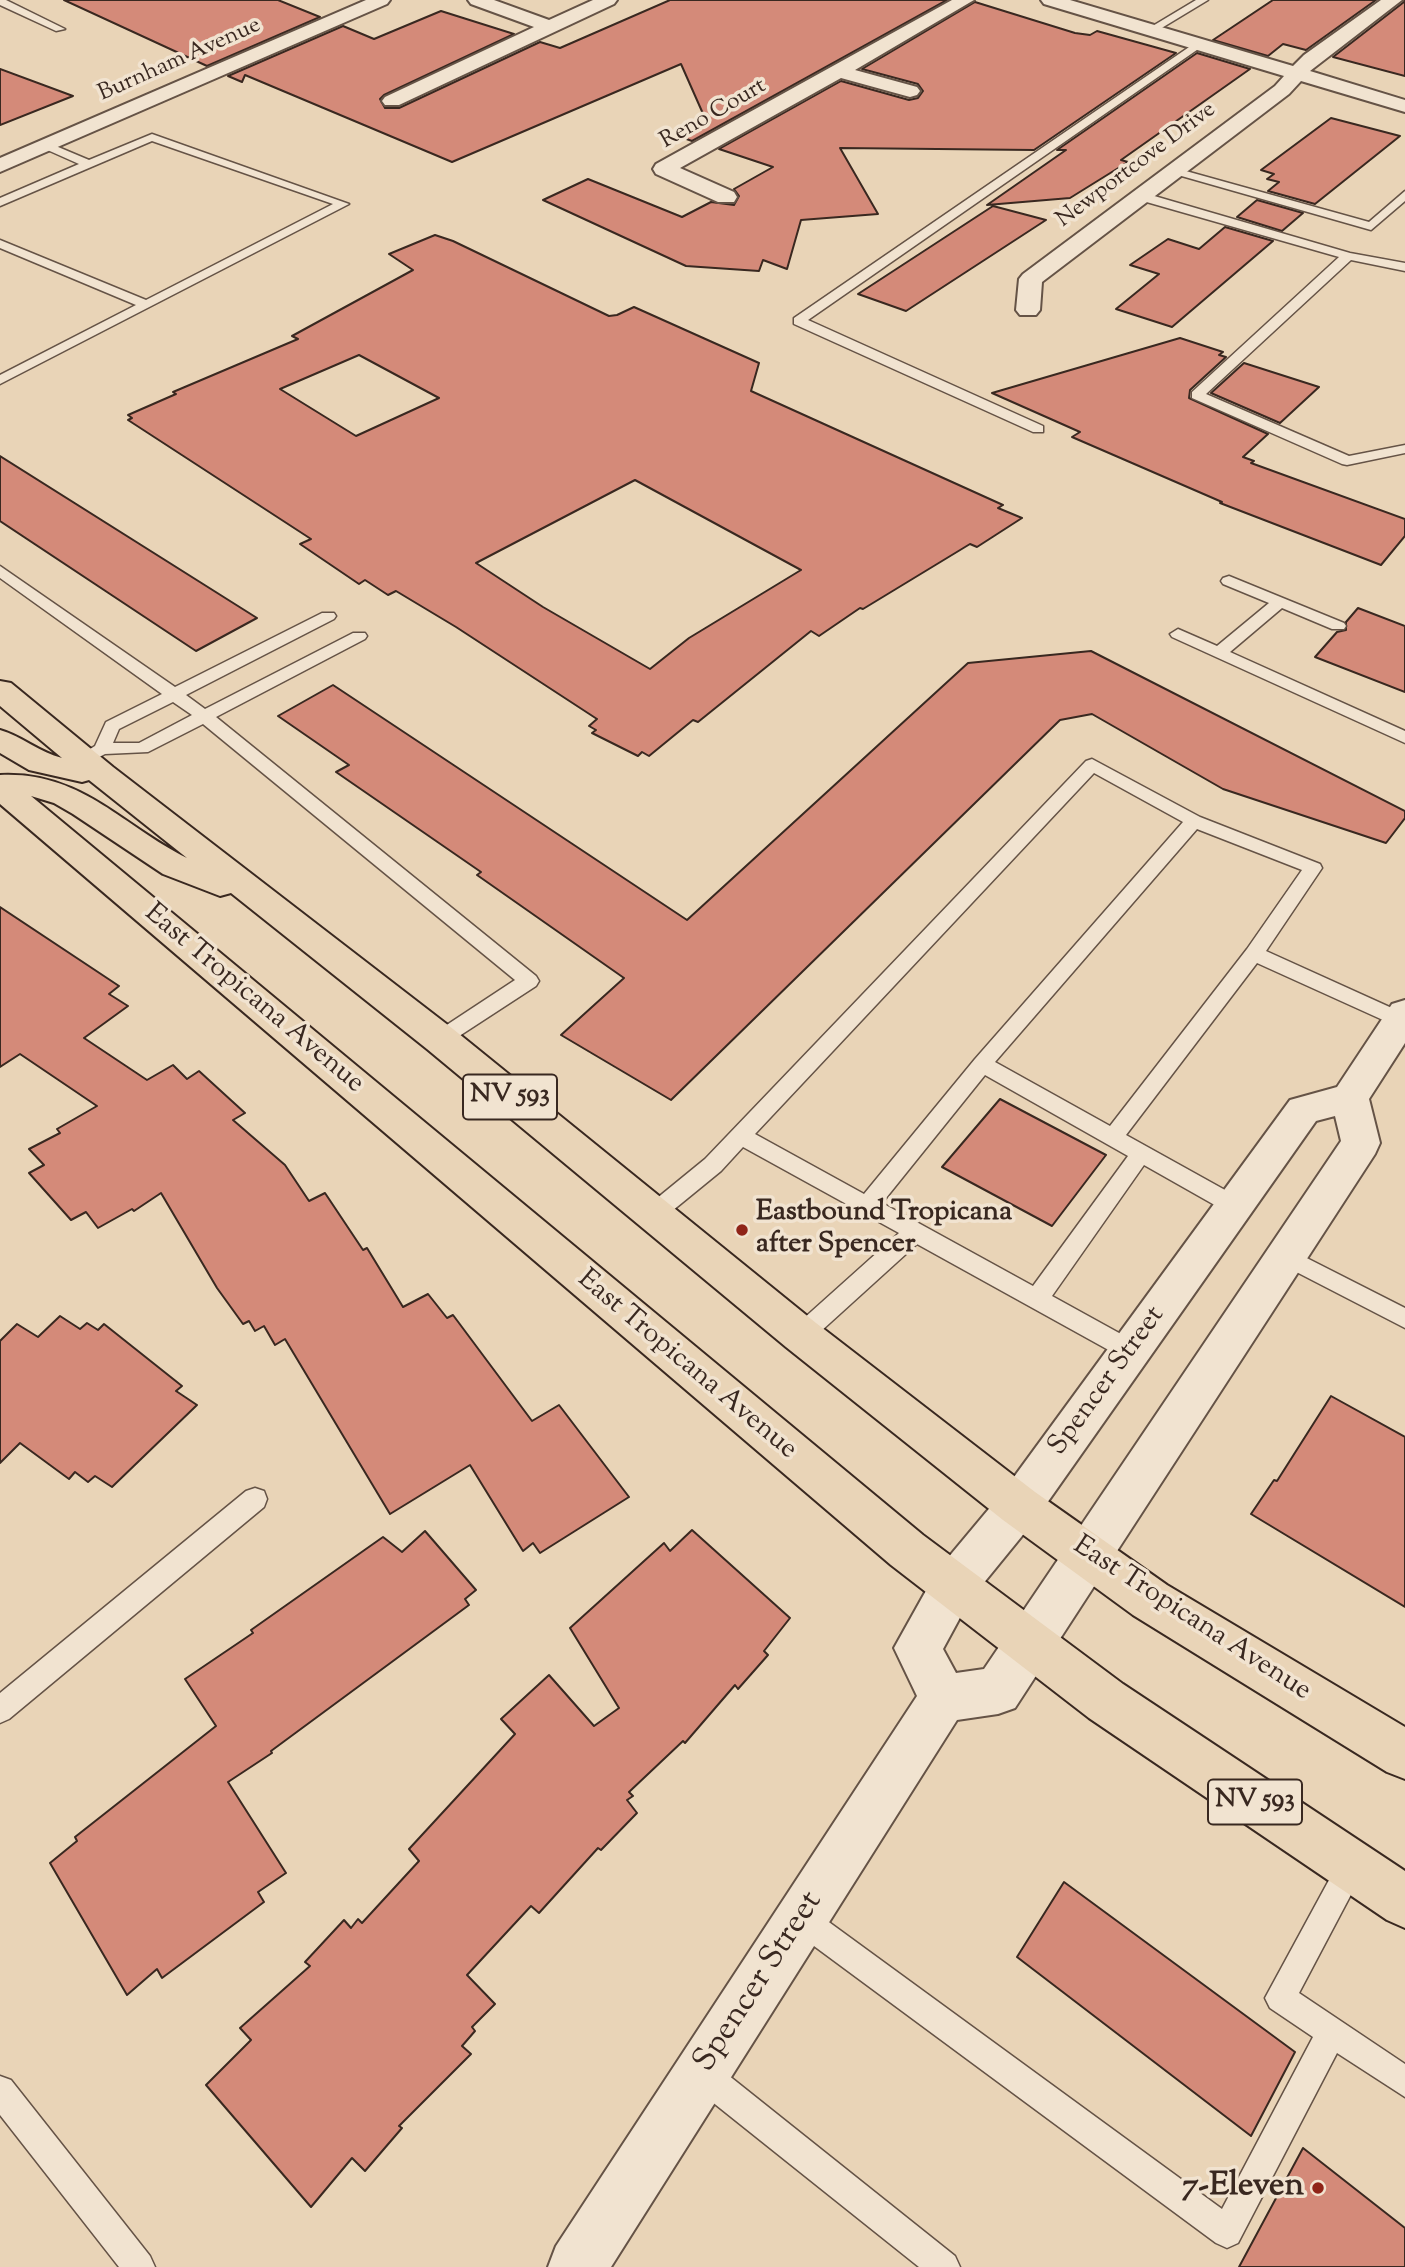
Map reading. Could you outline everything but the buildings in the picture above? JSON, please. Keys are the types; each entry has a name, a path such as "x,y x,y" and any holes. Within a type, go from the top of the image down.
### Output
{"main road":[{"name":"East Tropicana Avenue","path":"0,690 96,761 264,902 440,1039 801,1335 1018,1506 1150,1600 1405,1755"},
{"path":"0,740 40,763 64,770 96,761"},
{"path":"0,786 14,783 35,786 64,796 88,808 160,858 264,902"},
{"name":"East Tropicana Avenue","path":"0,786 830,1487 953,1586 1106,1701 1405,1902"}],"street":[{"name":"Burnham Avenue","path":"0,166 381,0"},
{"path":"477,0 551,27"},
{"path":"392,102 608,0"},
{"name":"Reno Court","path":"726,197 664,169 965,0"},
{"path":"1050,0 1405,106"},
{"name":"Newportcove Drive","path":"1028,310 1031,279 1282,90 1311,59 1393,0"},
{"path":"839,71 910,92"},
{"path":"943,1698 998,1690 1027,1642 1088,1556 1361,1143 1350,1098 1403,1017"},
{"name":"Spencer Street","path":"577,2267 943,1698 918,1648 953,1586 1018,1506 1303,1110 1350,1098"}],"lane":[{"path":"1150,30 1203,0"},
{"path":"0,1 60,29"},
{"path":"1038,429 799,321 1199,45"},
{"path":"0,202 152,137 343,204 0,380"},
{"path":"47,146 89,164"},
{"path":"1175,171 1371,226 1405,195"},
{"path":"1140,196 1349,256 1405,267"},
{"path":"0,244 146,305"},
{"path":"1349,256 1197,395 1347,461 1405,449"},
{"path":"0,571 204,716 530,981 440,1039"},
{"path":"1229,582 1338,626"},
{"path":"1218,653 1280,602"},
{"path":"96,761 112,726 328,616"},
{"path":"1178,634 1405,738"},
{"path":"96,761 142,748 359,636"},
{"path":"653,1214 713,1165 1092,765 1194,821 1313,868 1254,954 1114,1136"},
{"path":"867,1206 982,1064 1194,821"},
{"path":"1254,954 1403,1017"},
{"path":"982,1064 1235,1206"},
{"path":"740,1136 1131,1351"},
{"path":"1037,1299 1142,1152"},
{"path":"801,1335 915,1232"},
{"path":"1287,1257 1405,1319"},
{"path":"0,1710 255,1499"},
{"path":"1351,1868 1280,1998 1405,2082"},
{"path":"801,1919 1227,2232 1332,2032"},
{"path":"702,2074 944,2267"},
{"path":"0,2091 139,2267"}],"place":[{"name":"Eastbound Tropicana after Spencer","path":"742,1230"},
{"name":"7-Eleven","path":"1318,2188"}]}
